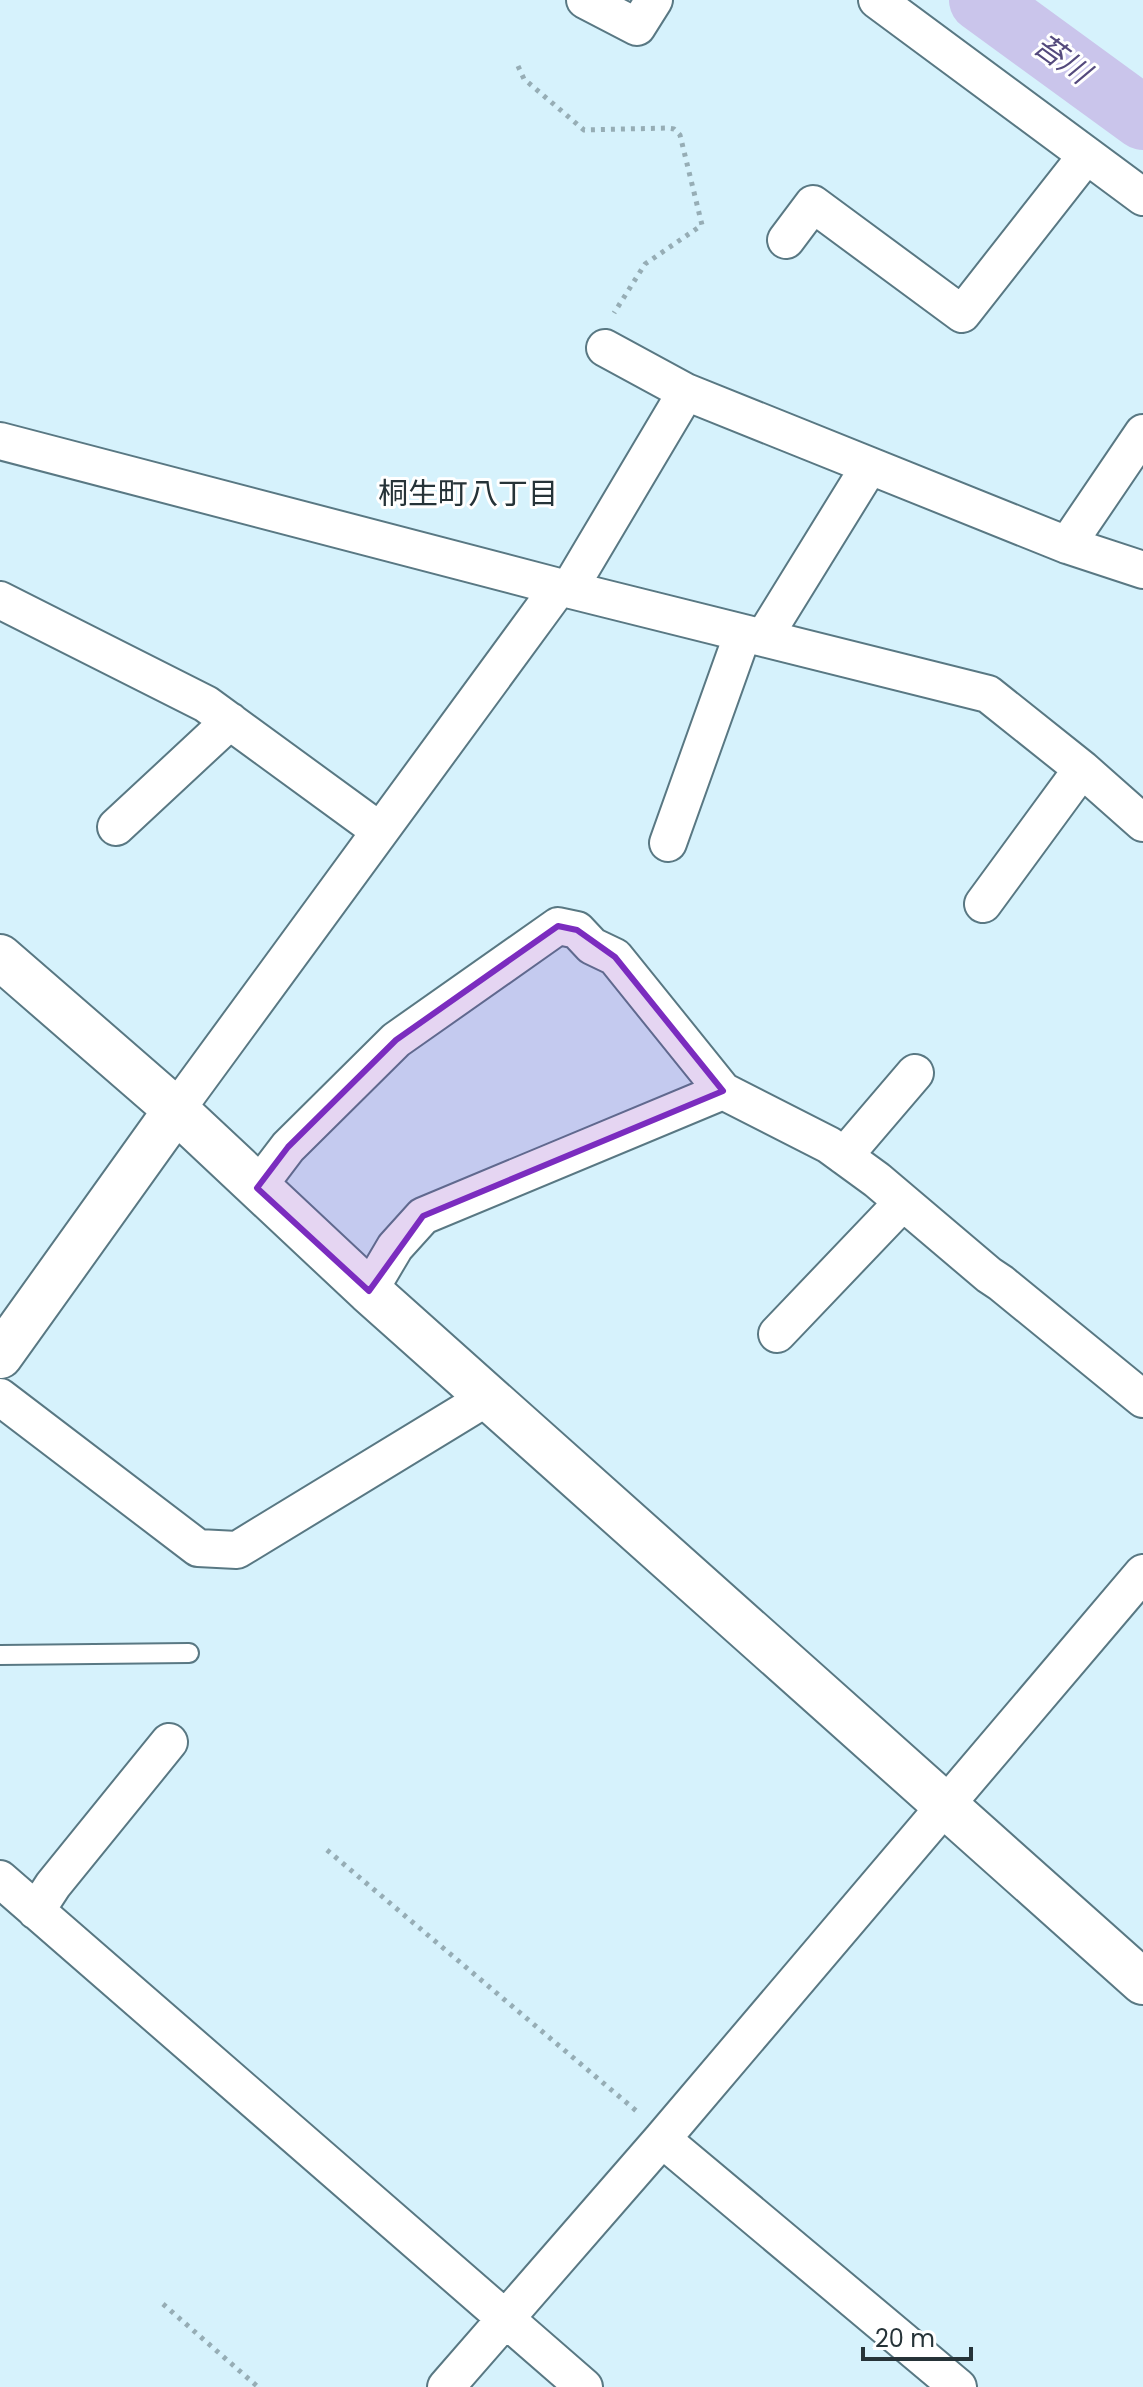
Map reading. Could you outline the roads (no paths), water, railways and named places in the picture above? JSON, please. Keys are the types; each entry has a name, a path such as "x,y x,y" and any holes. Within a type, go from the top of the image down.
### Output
{"street":[{"path":"585,0 637,27 654,0"},
{"path":"877,0 1143,197"},
{"path":"786,240 813,204 962,314 1086,156"},
{"path":"605,348 686,392 1067,545 1143,570"},
{"path":"0,1356 380,831 564,588 686,392"},
{"path":"1067,545 1143,433"},
{"path":"0,441 564,588 988,694 1082,769 1143,823"},
{"path":"668,843 753,635 869,467"},
{"path":"0,600 206,704 380,831"},
{"path":"116,827 230,721"},
{"path":"983,904 1082,769"},
{"path":"257,1188 288,1147 396,1040 558,926 577,930 592,946 615,957 723,1091 829,1145 1143,1399"},
{"path":"0,957 176,1110 369,1291 1143,1982"},
{"path":"844,1156 915,1073"},
{"path":"369,1291 395,1247 423,1216 723,1091"},
{"path":"777,1334 903,1202"},
{"path":"0,1397 198,1548 237,1550 488,1397"},
{"path":"446,2387 1143,1573"},
{"path":"36,1911 53,1885 169,1742"},
{"path":"0,1879 584,2387"},
{"path":"663,2137 958,2387"}],"lane":[{"path":"0,1655 189,1653"}],"waterway":[{"name":"苔川","path":"981,0 1143,118"}],"district":[{"name":"桐生町八丁目","path":"468,494"}]}
